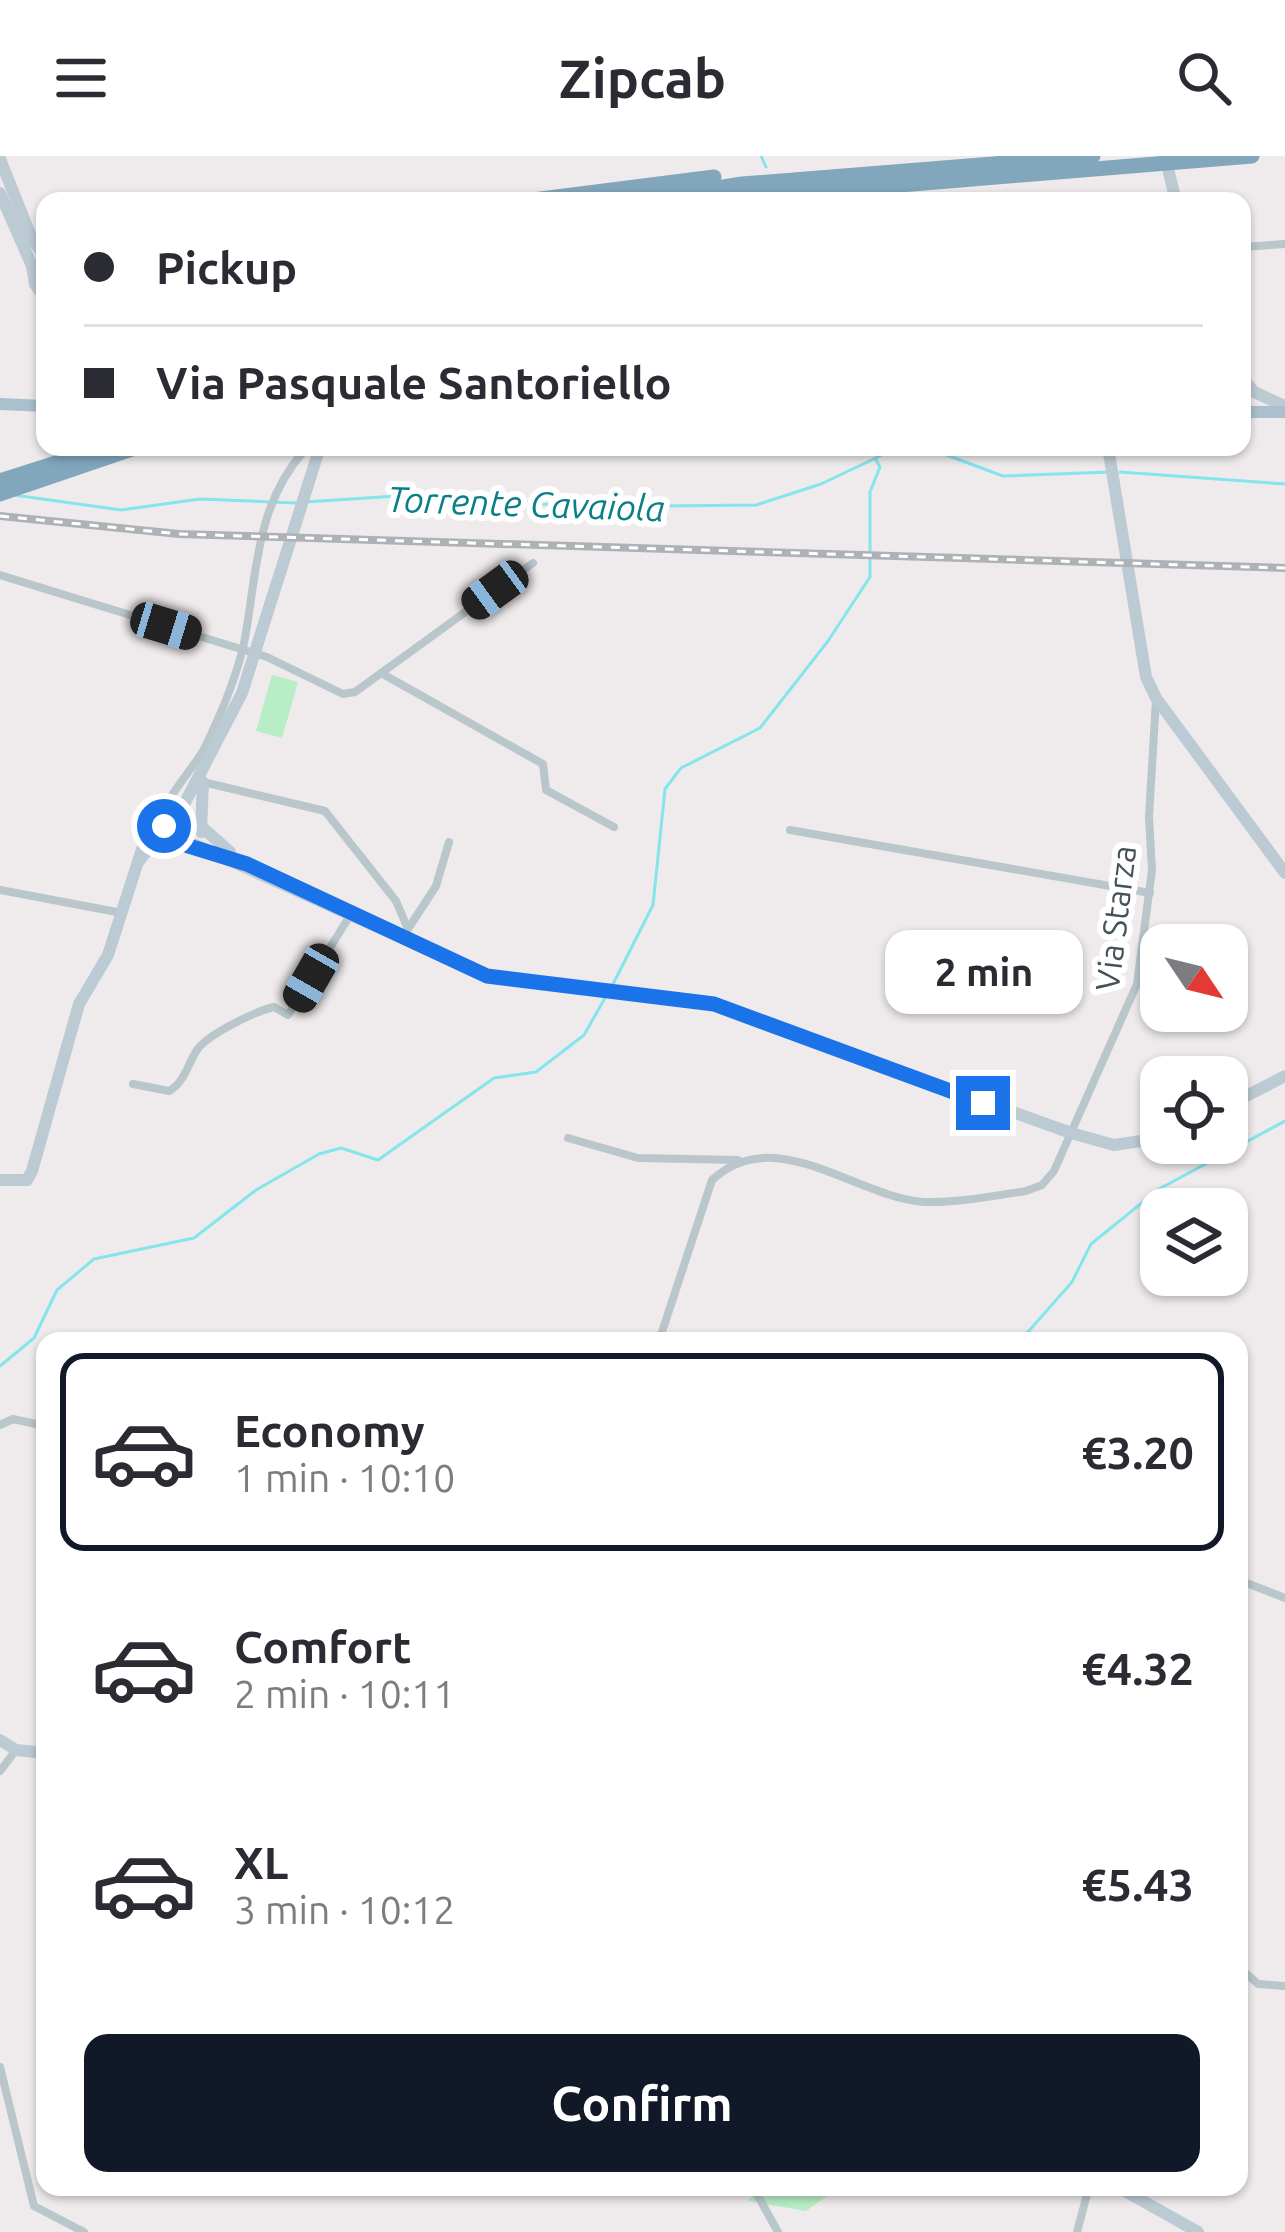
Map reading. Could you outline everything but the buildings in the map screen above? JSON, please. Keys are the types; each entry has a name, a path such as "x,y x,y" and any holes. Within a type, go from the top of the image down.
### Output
{"highway":[{"path":"705,192 819,177 1093,156"},
{"path":"809,192 1252,156"},
{"path":"598,192 737,175 819,177"},
{"path":"0,494 85,456"},
{"path":"0,481 24,482 109,456"}],"main road":[{"path":"6,404 36,402"},
{"path":"1251,410 1285,409"}],"street":[{"path":"0,159 36,244"},
{"path":"1162,160 1173,192"},
{"path":"0,193 36,279"},
{"path":"1251,246 1285,244"},
{"path":"1251,386 1285,409"},
{"path":"0,1180 27,1180 32,1171 80,1004 108,955 140,860 161,836 211,736 243,648 267,509 300,456"},
{"path":"172,812 203,778 242,694 317,456"},
{"path":"1108,456 1133,616 1156,698 1285,873"},
{"path":"0,575 243,648 343,694 356,692 533,563"},
{"path":"381,674 543,764 546,790 614,827"},
{"name":"Via Starza","path":"746,1160 797,1161 920,1202 990,1196 1042,1185 1071,1133 1137,984 1150,893 1156,698"},
{"path":"191,843 203,828 203,778"},
{"path":"203,778 325,811 396,902 406,934"},
{"path":"172,812 203,828 247,864"},
{"path":"172,812 191,843"},
{"path":"790,830 1150,893"},
{"path":"161,836 247,864 351,914 406,934 487,976 672,996 754,1015 877,1066 1071,1133 1114,1145 1140,1141"},
{"path":"406,934 436,886 449,842"},
{"path":"0,890 123,913"},
{"path":"134,1084 169,1091 181,1083 201,1045 220,1029 245,1023 274,1007 288,1015 351,914"},
{"path":"1248,1095 1285,1076"},
{"path":"568,1138 638,1158 746,1160"},
{"path":"661,1332 712,1180 746,1160"},
{"path":"0,1425 13,1419 36,1424"},
{"path":"1248,1584 1285,1598"},
{"path":"0,1740 16,1750 36,1752"},
{"path":"0,1771 16,1750"},
{"path":"1248,1975 1258,1984 1285,1987"},
{"path":"0,2067 34,2206 84,2232"},
{"path":"758,2196 778,2232"},
{"path":"1077,2232 1087,2196"},
{"path":"1134,2196 1198,2232"}],"green space":[{"path":"272,675 298,682 282,738 256,731"},
{"path":"752,2196 827,2196 806,2211 748,2201"}],"waterway":[{"path":"761,156 766,167"},
{"name":"Torrente Cavaiola","path":"305,502 442,493 569,507 756,505 821,484 880,456"},
{"name":"Torrente Cavaiola","path":"949,456 1003,476 1110,472"},
{"path":"613,984 653,905 665,789 681,768 760,728 828,641 870,577 870,492 880,467 875,458"},
{"name":"Torrente Cavaiola","path":"1120,472 1285,484"},
{"name":"Torrente Cavaiola","path":"14,495 121,510 200,499 296,503"},
{"path":"37,1332 57,1290 94,1259 194,1238 256,1190 319,1154 341,1148 378,1160 494,1078 536,1072 584,1035 605,998"},
{"path":"1028,1332 1072,1282 1091,1244 1159,1189 1285,1121"},
{"path":"0,1366 36,1334"}],"railway":[{"path":"0,516 179,534 1285,568"}],"route":[{"path":"164,826 157,832 166,839 247,864 487,976 714,1004 782,1025 877,1066 983,1103"}]}
